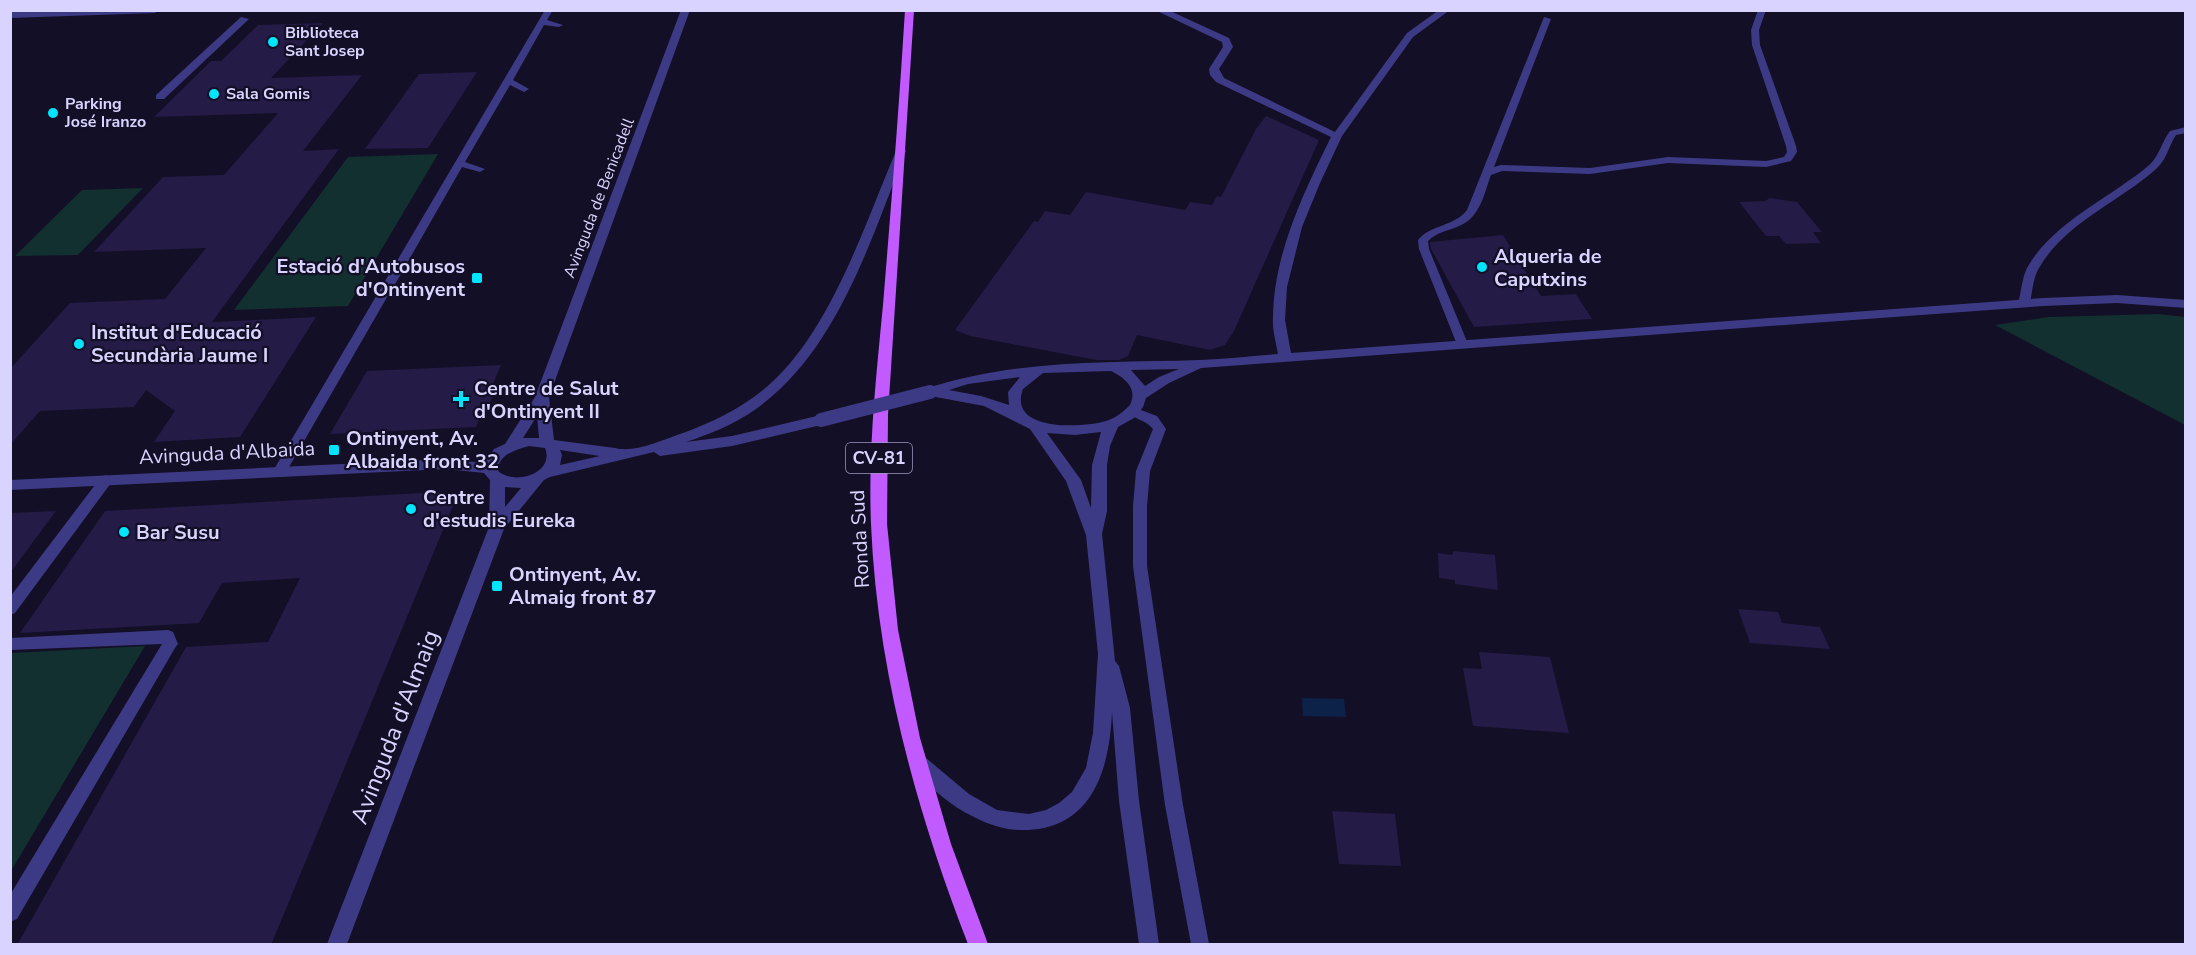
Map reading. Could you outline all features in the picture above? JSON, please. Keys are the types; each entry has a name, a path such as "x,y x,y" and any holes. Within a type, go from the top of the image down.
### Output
{"main road":[{"name":"Ronda Sud","path":"910,10 879,434 879,525 887,611 919,764 939,835 978,945"}],"street":[{"path":"10,15 154,10"},
{"name":"Avinguda de Benicadell","path":"542,397 686,10"},
{"path":"1159,10 1226,40 1228,46 1214,69 1215,75 1220,80 1322,131 1337,136"},
{"path":"1285,357 1280,320 1281,287 1296,227 1337,136 1410,35 1446,10"},
{"path":"160,97 244,20"},
{"path":"626,454 688,436 723,422 751,407 787,376 815,335 839,293 857,257 900,151"},
{"path":"626,454 671,451 732,441 930,392 966,380 1040,370 1089,366 1203,364 2024,303 2117,299 2186,304"},
{"path":"930,392 983,401 1029,423 1072,430 1112,424 1133,411 1141,395 1164,380 1203,364"},
{"path":"1114,367 1133,376 1141,395"},
{"path":"1040,370 1022,381 1014,394 1013,402 1073,480 1094,535 1106,651 1121,708 1129,801 1149,945"},
{"path":"542,397 549,444 556,451 556,458 543,475"},
{"path":"494,475 504,450 542,397"},
{"path":"1094,535 1099,509 1098,463 1102,444 1112,424"},
{"name":"Avinguda d'Albaida","path":"10,485 446,464 504,450 529,441 626,454"},
{"name":"Avinguda d'Albaida","path":"446,464 494,475 517,484 626,454"},
{"name":"Avinguda d'Almaig","path":"494,475 497,527"},
{"name":"Avinguda d'Almaig","path":"337,945 497,527 543,475"},
{"path":"919,764 972,808 1003,821 1037,822 1066,810 1080,797 1088,784 1101,746 1106,651"}],"lane":[{"path":"280,471 549,10"},
{"path":"1487,173 1501,168 1590,171 1668,160 1766,164 1788,159 1792,152 1791,146 1756,45 1755,30 1762,10"},
{"path":"1462,344 1424,249 1423,240 1427,234 1465,221 1472,211 1547,19"},
{"path":"543,22 559,26"},
{"path":"508,81 524,89"},
{"path":"2024,303 2032,269 2053,243 2092,209 2152,168 2162,157 2173,133 2186,130"},
{"path":"459,163 480,170"},
{"path":"387,287 411,295"},
{"path":"1133,411 1152,419 1160,429 1143,471 1140,506 1140,566 1173,805 1200,945"},
{"path":"10,609 106,480"},
{"path":"10,644 168,636 170,644 10,913"}],"green space":[{"path":"438,154 348,306 234,310 348,157"},
{"path":"143,188 78,255 15,256 82,190"},
{"path":"2158,314 2185,317 2185,425 1995,325 2049,317"},
{"path":"145,646 11,871 11,653"}],"water":[{"path":"1302,698 1344,699 1346,717 1303,716"}],"building":[{"path":"323,23 271,78 362,75 303,151 339,149 212,322 316,317 240,437 154,442 175,411 146,390 134,407 40,411 10,445 10,369 70,303 165,299 206,248 94,252 163,177 224,175 278,113 154,117 211,61 221,61 258,25"},
{"path":"477,72 428,148 365,149 419,74"},
{"path":"1266,116 1319,140 1234,331 1225,345 1210,350 1137,335 1128,356 1119,360 1096,360 970,336 955,330 1034,221 1038,222 1045,211 1070,215 1086,192 1185,210 1190,202 1212,205 1217,196 1221,197 1256,129"},
{"path":"1770,198 1797,202 1822,232 1813,232 1821,243 1786,244 1779,236 1766,236 1739,202 1765,201"},
{"name":"Alqueria de Caputxins","path":"1503,235 1541,296 1576,294 1592,319 1474,327 1431,249 1430,242"},
{"name":"Centre de Salut d'Ontinyent II","path":"501,365 493,384 499,384 489,404 485,405 476,427 330,434 367,371"},
{"path":"439,492 455,501 271,945 17,945 186,647 268,642 300,578 222,583 199,623 20,633 105,511"},
{"path":"56,511 53,515 10,573 10,513"},
{"path":"1453,551 1495,555 1498,590 1455,584 1455,580 1439,578 1438,553 1453,555"},
{"path":"1738,609 1778,612 1782,623 1820,627 1830,649 1750,643"},
{"path":"1479,652 1550,657 1569,733 1473,726 1463,668 1482,669"},
{"path":"1332,811 1395,814 1401,866 1339,864"}],"place":[{"name":"Biblioteca Sant Josep","path":"273,42"},
{"name":"Sala Gomis","path":"214,94"},
{"name":"Parking José Iranzo","path":"53,113"},
{"name":"Alqueria de Caputxins","path":"1482,267"},
{"name":"Estació d'Autobusos d'Ontinyent","path":"477,278"},
{"name":"Institut d'Educació Secundària Jaume I","path":"79,344"},
{"name":"Centre de Salut d'Ontinyent II","path":"461,399"},
{"name":"Ontinyent, Av. Albaida front 32","path":"334,450"},
{"name":"Centre d'estudis Eureka","path":"411,509"},
{"name":"Bar Susu","path":"124,532"},
{"name":"Ontinyent, Av. Almaig front 87","path":"497,586"}]}
